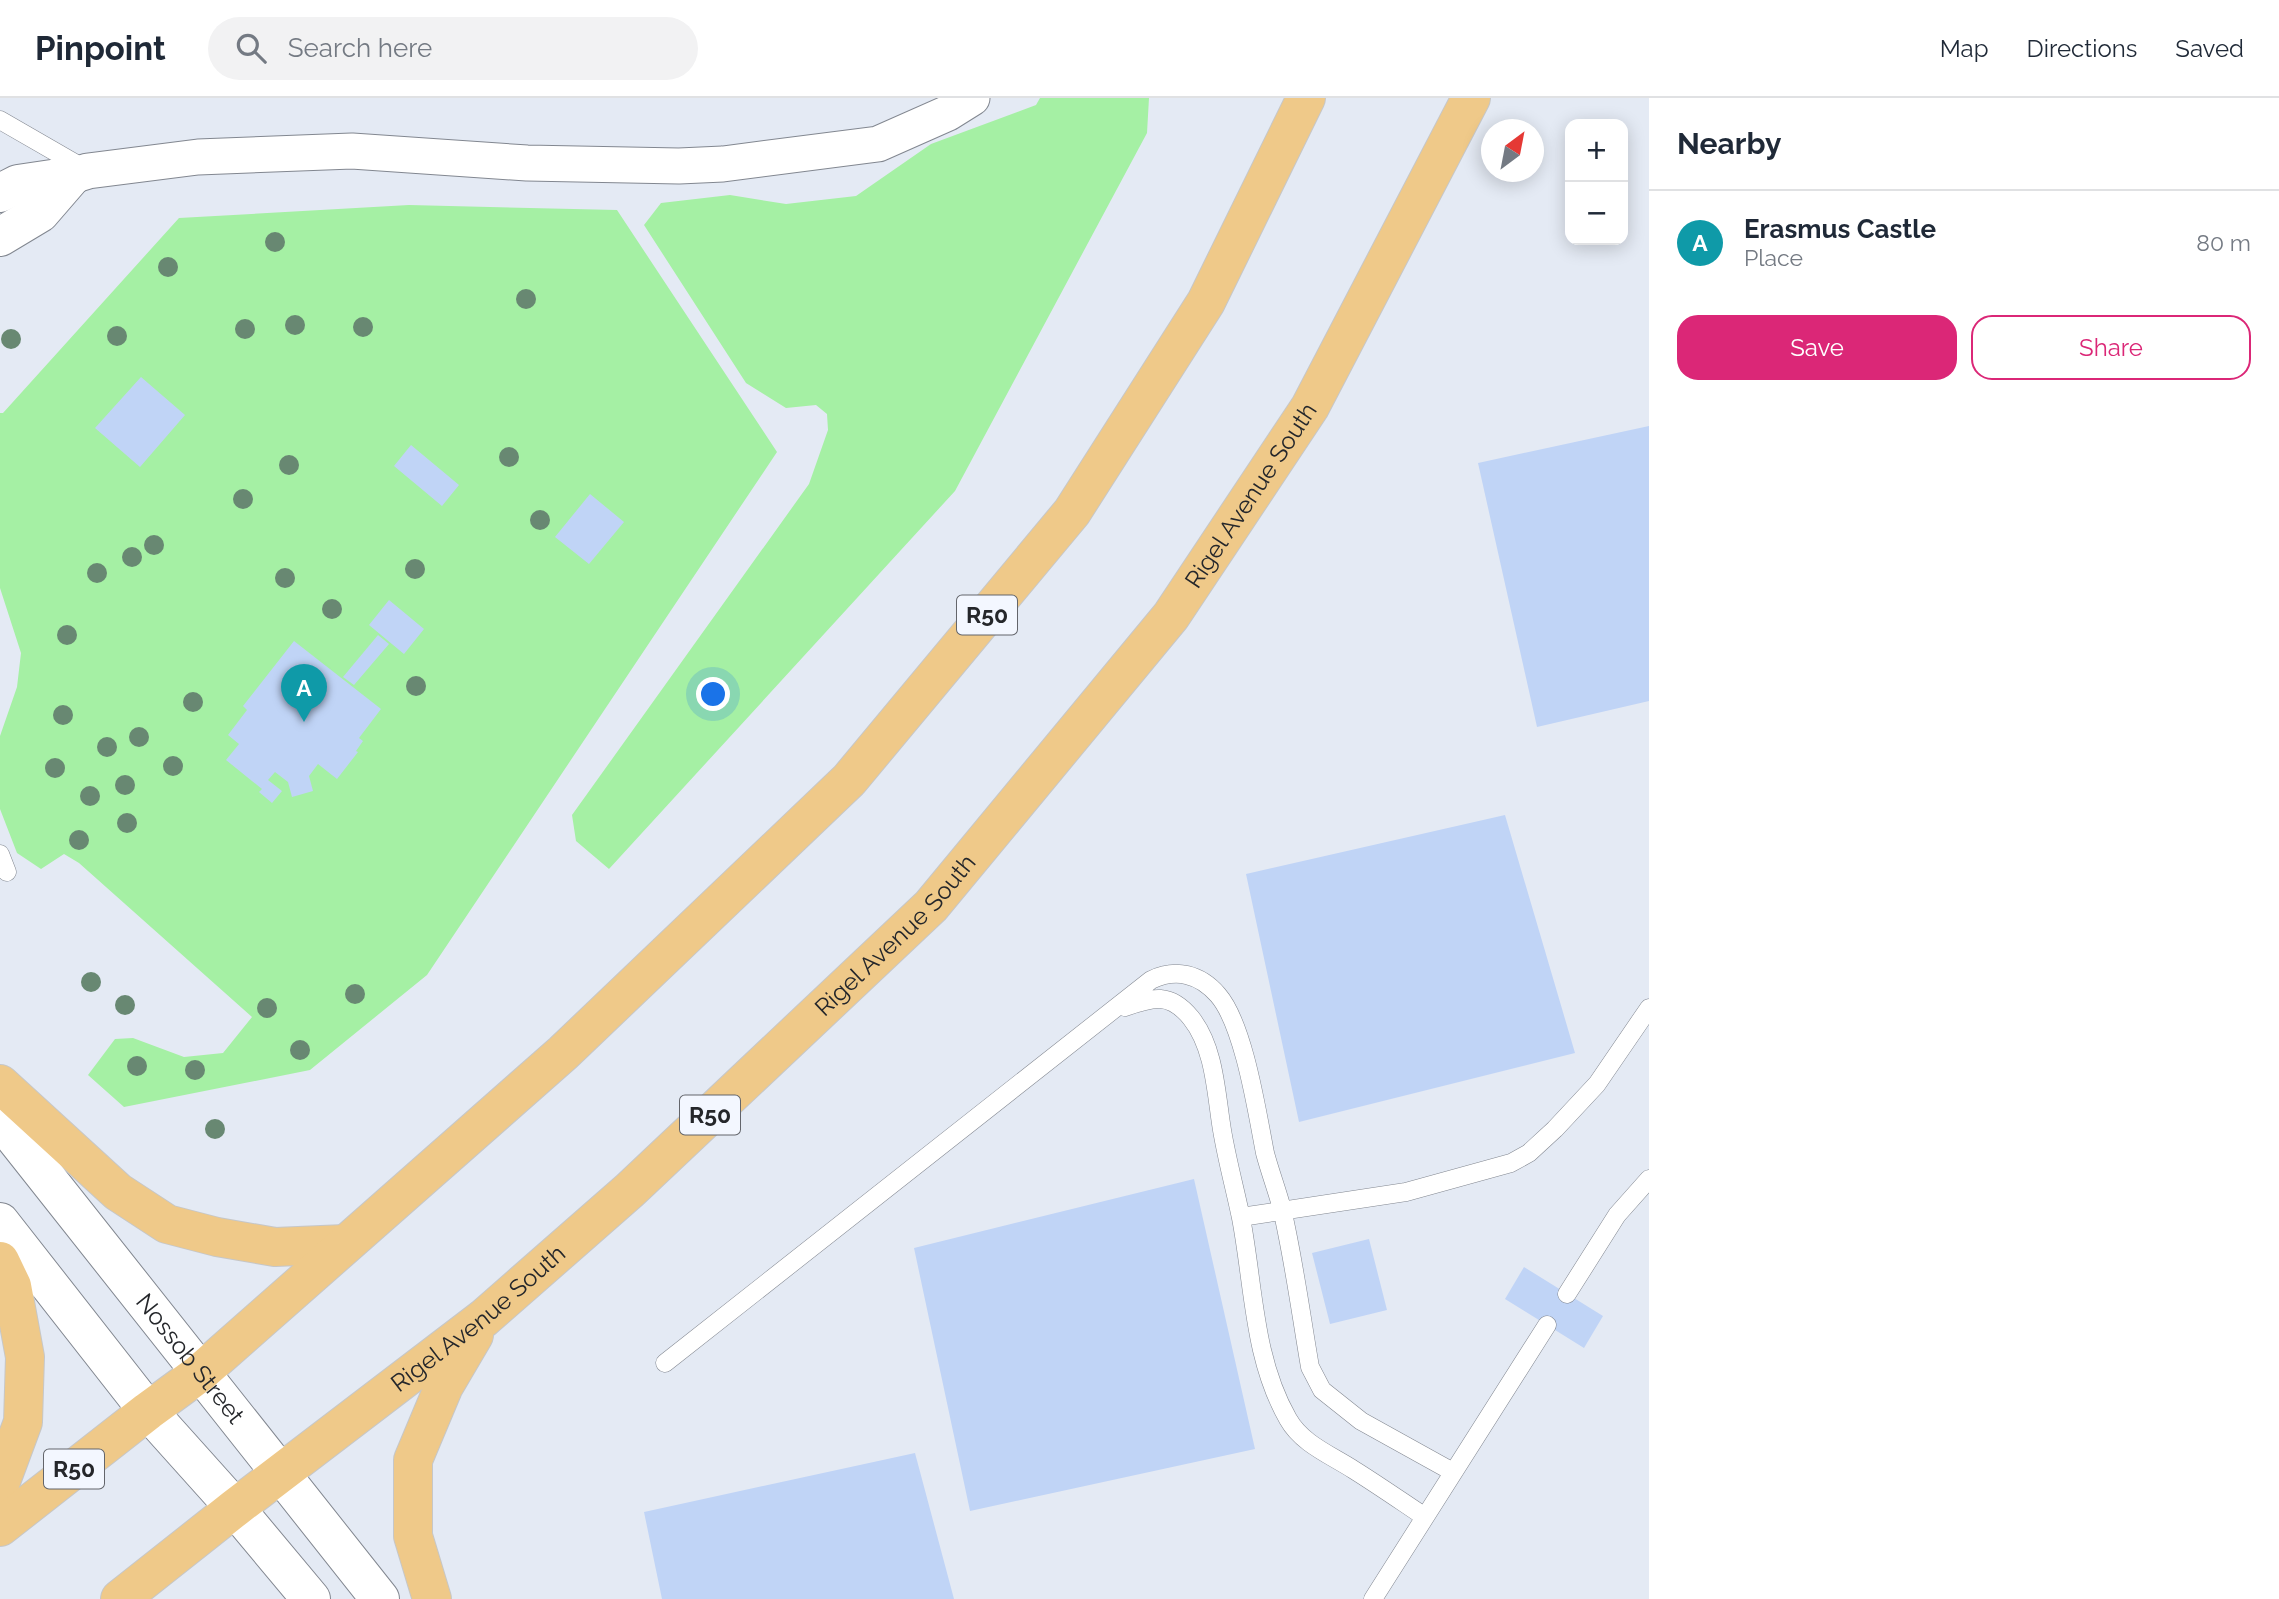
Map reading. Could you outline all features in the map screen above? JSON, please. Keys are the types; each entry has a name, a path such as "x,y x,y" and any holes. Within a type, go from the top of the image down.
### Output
{"main road":[{"name":"R50","path":"0,1527 200,1373 563,1053 849,780 1072,512 1206,302 1306,98"},
{"name":"Rigel Avenue South","path":"120,1599 234,1508 484,1318 630,1190 931,906 1171,616 1310,407 1471,98"},
{"path":"0,1084 118,1192 167,1224 217,1237 275,1247 345,1244"},
{"path":"0,1261 12,1286 25,1357 23,1422 0,1484"},
{"path":"432,1599 413,1536 413,1461 444,1387 484,1318"}],"street":[{"path":"0,193 18,184 198,157 352,151 527,163 679,166 723,164 878,144 948,113 972,98"},
{"path":"0,237 40,213 80,174"},
{"name":"Nossob Street","path":"0,1119 380,1599"},
{"path":"0,1222 148,1411 311,1599"}],"lane":[{"path":"0,120 80,174"},
{"path":"0,854 7,872"},
{"path":"666,1363 1062,1048 1112,1012 1151,979 1169,972 1194,977 1206,984 1219,997 1236,1027 1282,1211 1310,1367 1322,1390 1361,1421 1453,1472"},
{"path":"1112,1012 1152,998 1165,999 1191,1018 1203,1039 1210,1059 1227,1163 1241,1217 1262,1357 1275,1394 1289,1422 1302,1437 1320,1450 1425,1517"},
{"path":"1241,1217 1406,1192 1511,1163 1529,1153 1597,1084 1649,1007"},
{"path":"1567,1294 1617,1215 1649,1179"},
{"path":"1373,1599 1547,1325"}],"green space":[{"path":"1040,98 1149,98 1147,133 955,491 609,869 576,841 572,815 809,484 828,430 827,414 816,405 786,408 746,383 644,225 661,203 730,195 786,204 856,196 931,144 1036,105"},
{"path":"409,205 617,210 777,452 427,975 310,1070 124,1107 88,1075 115,1039 133,1038 184,1057 223,1053 252,1017 79,863 64,854 41,869 17,853 0,809 0,736 17,687 21,653 0,588 0,413 3,413 179,218"}],"building":[{"path":"141,377 185,415 140,467 95,428"},
{"path":"1649,426 1649,701 1537,727 1478,463"},
{"path":"411,445 459,485 442,506 394,466"},
{"path":"590,494 624,522 589,564 555,537"},
{"path":"389,600 424,629 404,654 369,625"},
{"path":"378,635 389,644 354,685 343,677"},
{"path":"294,641 381,709 359,738 363,741 356,751 358,752 337,779 318,764 309,776 313,791 292,797 288,782 275,772 268,780 282,791 272,803 259,792 262,789 226,760 239,744 228,735 247,710 243,706"},
{"path":"1505,815 1575,1053 1299,1122 1246,874"},
{"path":"1194,1179 1255,1449 970,1511 914,1248"},
{"path":"1369,1239 1387,1310 1330,1324 1312,1253"},
{"path":"1524,1267 1603,1316 1584,1348 1505,1299"},
{"path":"915,1453 954,1599 662,1599 644,1512"}],"place":[{"name":"Erasmus Castle","path":"304,722"}]}
